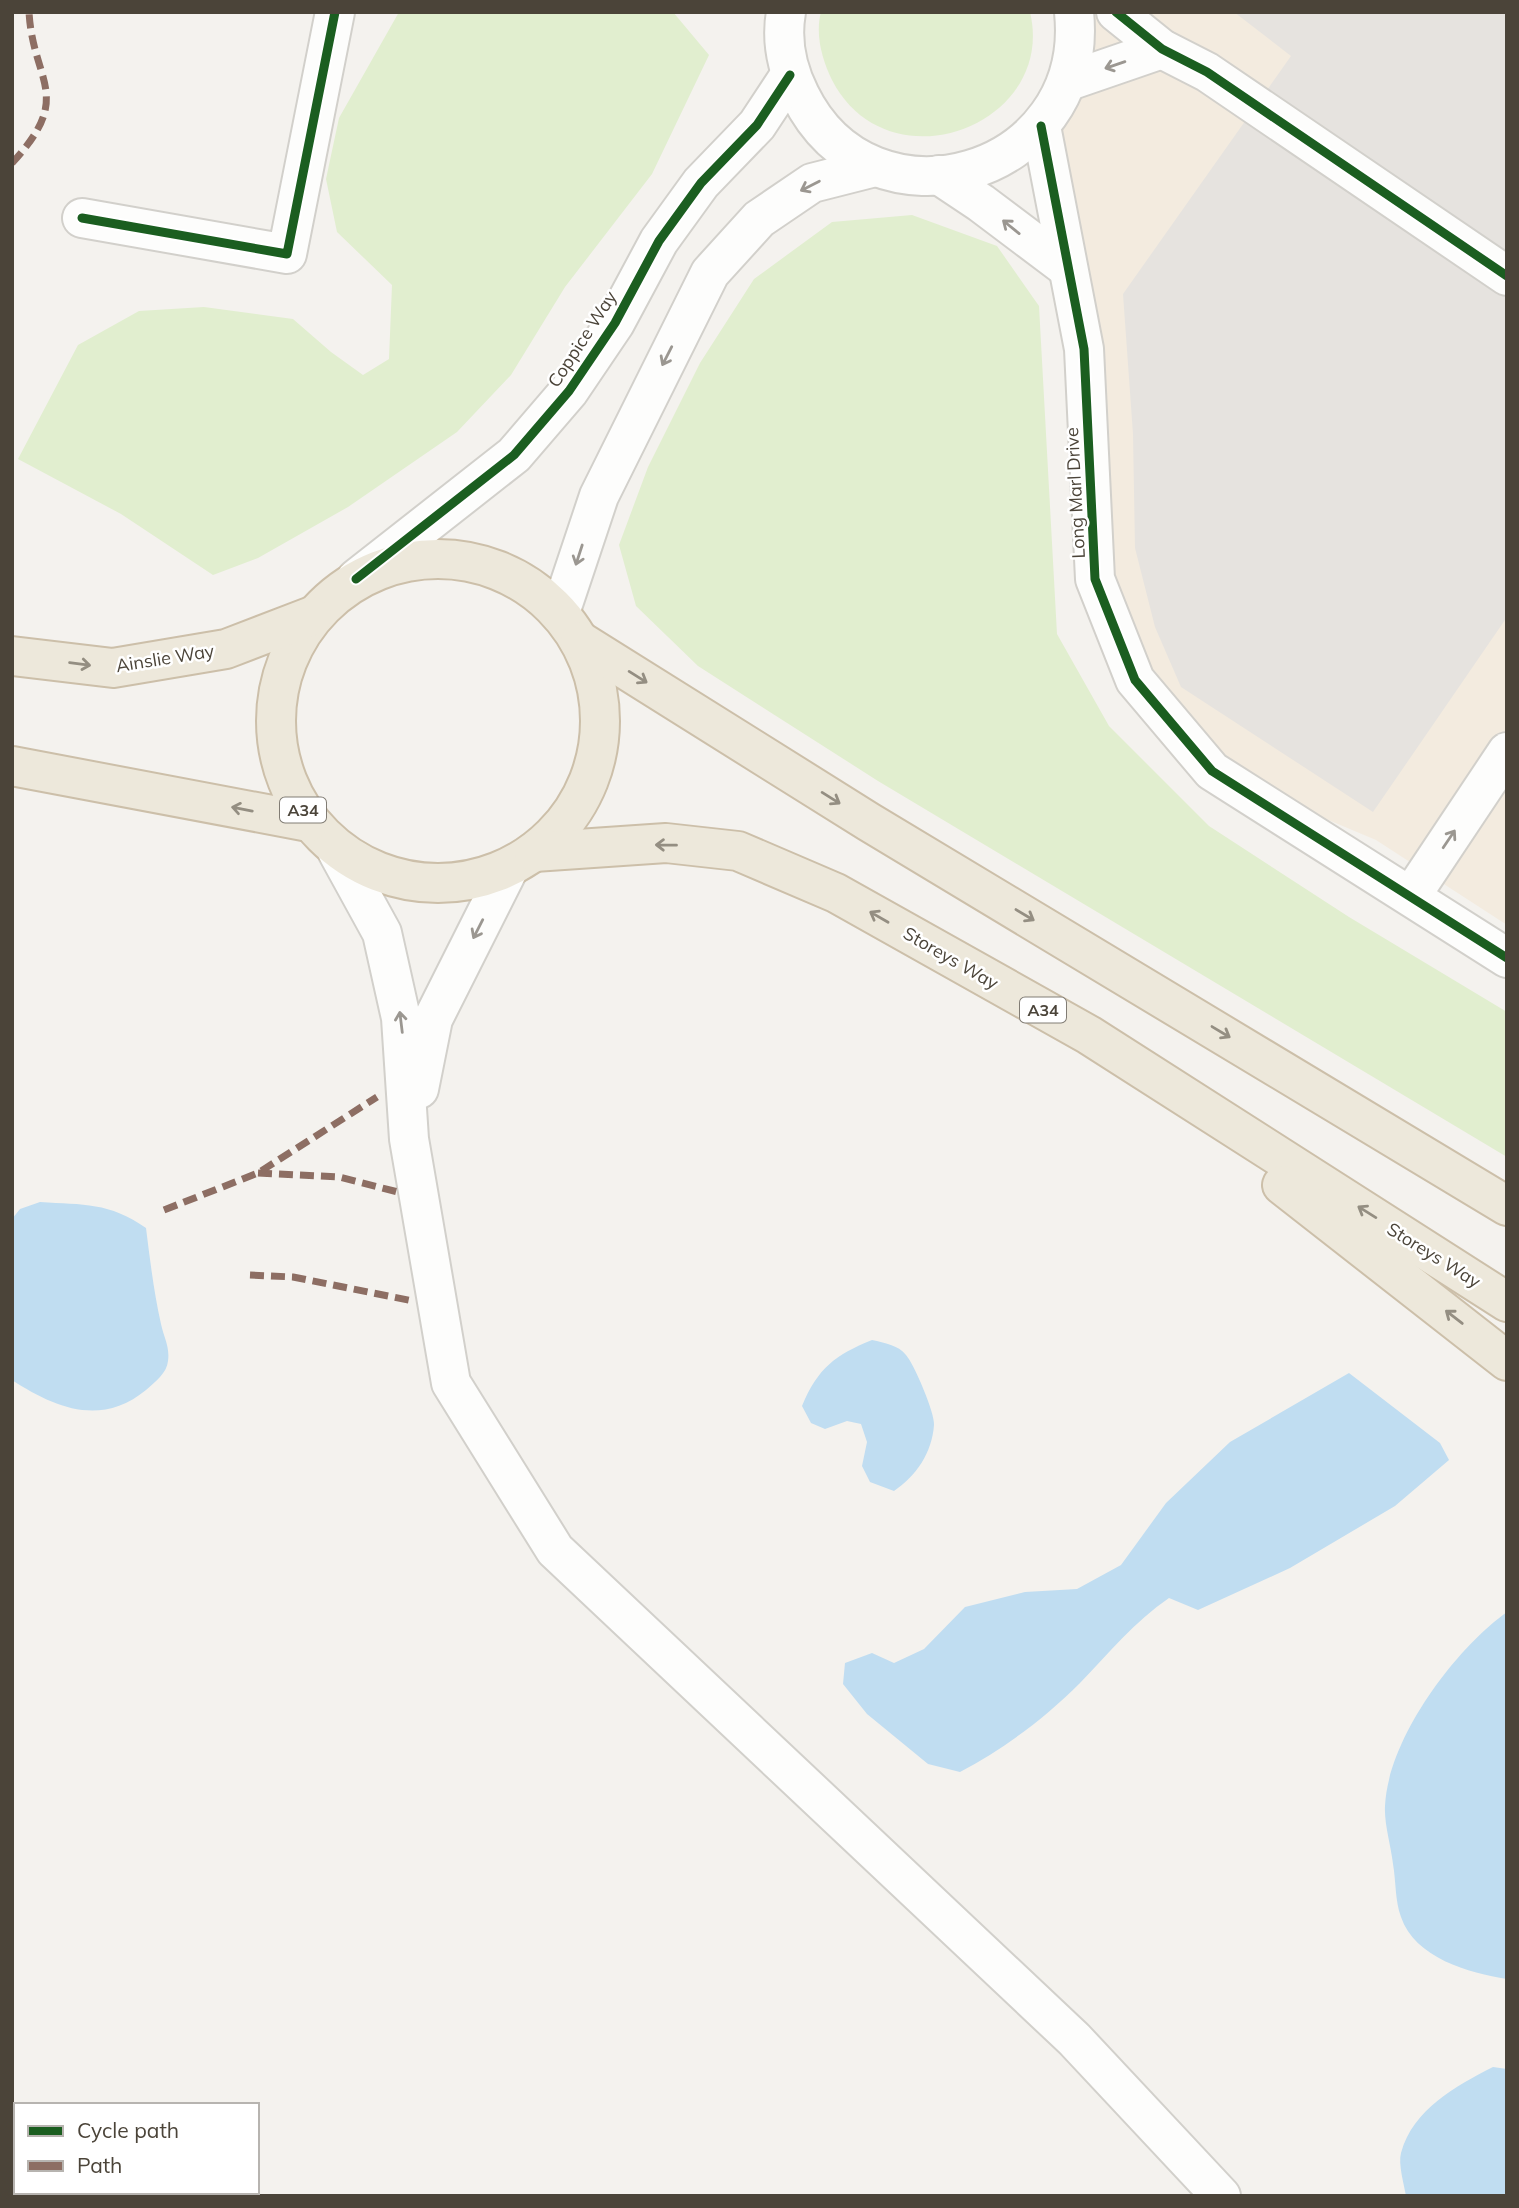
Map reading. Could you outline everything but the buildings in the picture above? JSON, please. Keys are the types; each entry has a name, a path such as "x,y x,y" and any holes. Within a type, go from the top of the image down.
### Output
{"highway":[{"name":"A34","path":"522,860 451,884 391,878 337,851 309,822 278,756 279,682 312,616 356,579 409,560 464,560 517,578 570,627 869,822 1507,1206"},
{"name":"Ainslie Way","path":"12,656 113,668 226,649 312,616"},
{"path":"522,860 575,810 597,755 599,697 570,627"},
{"name":"A34","path":"12,766 309,822"},
{"name":"Storeys Way","path":"522,860 666,844 738,851 836,893 1088,1035 1507,1301"},
{"path":"1088,1035 1507,1361"}],"street":[{"path":"82,218 287,254 335,12"},
{"path":"781,18 790,75 809,114 838,145 875,167 914,176 974,170 1012,153 1041,126 1069,81 1076,42 1074,12"},
{"path":"1116,12 1162,49 1207,72 1507,276"},
{"path":"1069,81 1162,49"},
{"name":"Coppice Way","path":"356,579 514,456 569,391 615,323 659,241 701,183 757,125 790,75"},
{"name":"Long Marl Drive","path":"1041,126 1066,267 1084,349 1095,579 1136,680 1212,771 1507,958"},
{"path":"570,627 599,496 710,273 759,219 812,183 875,167"},
{"path":"939,175 1066,267"},
{"path":"1411,896 1507,752"},
{"path":"337,851 382,933 401,1018 409,1139 452,1383 555,1550 1074,2039 1221,2196"},
{"path":"409,1139 433,1019 522,860"}],"shaded area":[{"path":"1074,12 1507,12 1507,925 1376,840 1212,771 1095,579 1041,126"},
{"path":"1234,12 1507,12 1507,617 1373,812 1181,687 1155,627 1135,548 1133,434 1123,294 1291,56"}],"green space":[{"path":"399,12 673,12 709,55 652,174 565,287 511,375 457,432 348,507 258,558 213,575 121,514 18,459 78,345 139,311 204,307 293,319 363,375 389,359 392,285 337,232 326,179 339,118"},
{"path":"821,12 1030,12 1032,52 1018,86 994,112 962,129 926,136 890,131 858,113 832,80 820,47"},
{"path":"912,215 997,246 1039,306 1057,634 1109,726 1209,826 1349,917 1507,1012 1507,1157 878,781 698,666 636,606 619,545 648,467 700,363 754,279 832,222"}],"water":[{"path":"40,1202 96,1206 120,1213 146,1228 168,1361 157,1380 146,1390 112,1408 78,1409 61,1405 12,1380 12,1219 20,1209"},
{"path":"872,1340 886,1343 906,1355 923,1389 934,1425 930,1445 922,1463 894,1491 870,1482 862,1466 867,1442 861,1424 847,1421 825,1429 811,1423 802,1406 814,1382 829,1364"},
{"path":"1349,1373 1440,1443 1449,1460 1395,1506 1290,1568 1198,1610 1169,1598 1133,1628 1080,1683 1038,1721 993,1753 960,1772 928,1764 867,1714 843,1684 845,1663 872,1653 894,1663 924,1649 965,1607 1025,1592 1077,1589 1121,1565 1166,1503 1230,1442"},
{"path":"1507,1612 1507,1979 1476,1973 1445,1961 1418,1943 1408,1931 1398,1904 1385,1806 1389,1780 1398,1753 1427,1698 1466,1649"},
{"path":"1493,2067 1507,2069 1507,2196 1406,2196 1400,2158 1415,2124 1426,2111 1451,2091"}],"marked path":[{"path":"12,163 42,121 46,104 46,89 32,36 29,12"},
{"path":"164,1210 258,1173 377,1097"},
{"path":"258,1173 339,1177 398,1192"},
{"path":"250,1275 293,1277 413,1301"}],"cycle path":[{"path":"82,218 287,254 335,12"},
{"path":"1116,12 1162,49 1207,72 1507,276"},
{"path":"356,579 514,455 569,391 615,323 659,241 701,183 757,125 790,75"},
{"path":"1041,126 1084,349 1095,579 1135,680 1212,771 1507,958"}]}
